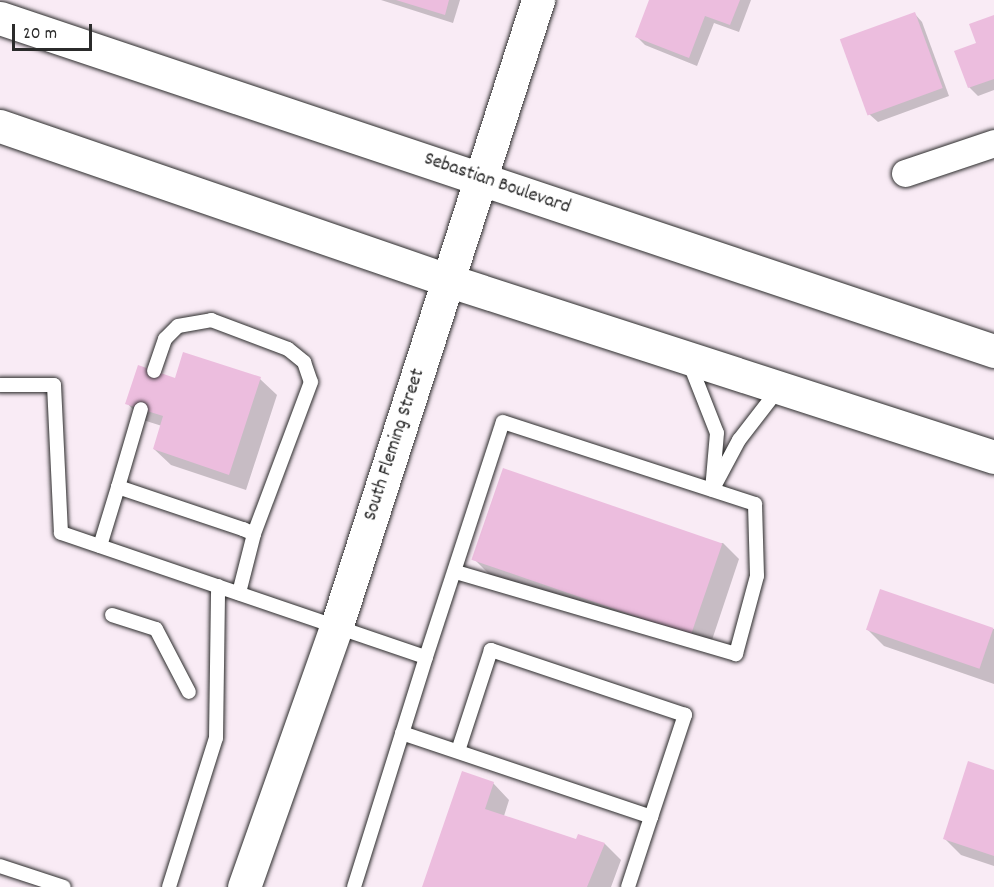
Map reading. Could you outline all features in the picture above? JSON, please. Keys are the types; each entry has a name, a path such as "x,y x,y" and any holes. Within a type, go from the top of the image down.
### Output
{"main road":[{"name":"South Fleming Street","path":"244,887 337,625 538,0"},
{"name":"Sebastian Boulevard","path":"0,18 994,351"},
{"path":"0,126 447,280 781,385 994,457"}],"street":[{"path":"905,173 994,143"}],"lane":[{"path":"154,370 165,339 178,326 211,320 288,349 304,362 311,382 254,534 239,593"},
{"path":"686,355 717,433 712,490"},
{"path":"0,385 54,385 62,533 426,657"},
{"path":"712,490 739,440 781,385"},
{"path":"100,546 141,409"},
{"path":"354,887 503,422 755,504 757,576 736,654 456,572"},
{"path":"118,487 254,534"},
{"path":"169,887 216,738 218,586"},
{"path":"112,615 156,628 189,692"},
{"path":"458,751 491,650 685,715 628,887"},
{"path":"402,733 651,817"},
{"path":"0,866 64,887"}],"building":[{"path":"396,0 449,0 445,15"},
{"path":"649,0 740,0 730,25 705,16 689,58 635,37"},
{"path":"915,12 943,88 868,115 840,39"},
{"path":"994,15 994,79 968,88 954,51 976,43 969,24"},
{"path":"183,352 261,377 229,475 153,449 163,416 125,404 138,365 175,378"},
{"path":"503,468 722,544 691,635 471,560"},
{"path":"880,589 993,628 979,669 866,630"},
{"path":"968,761 994,770 994,856 943,839"},
{"path":"462,771 494,782 485,809 576,839 578,834 605,843 587,887 422,887"}]}
